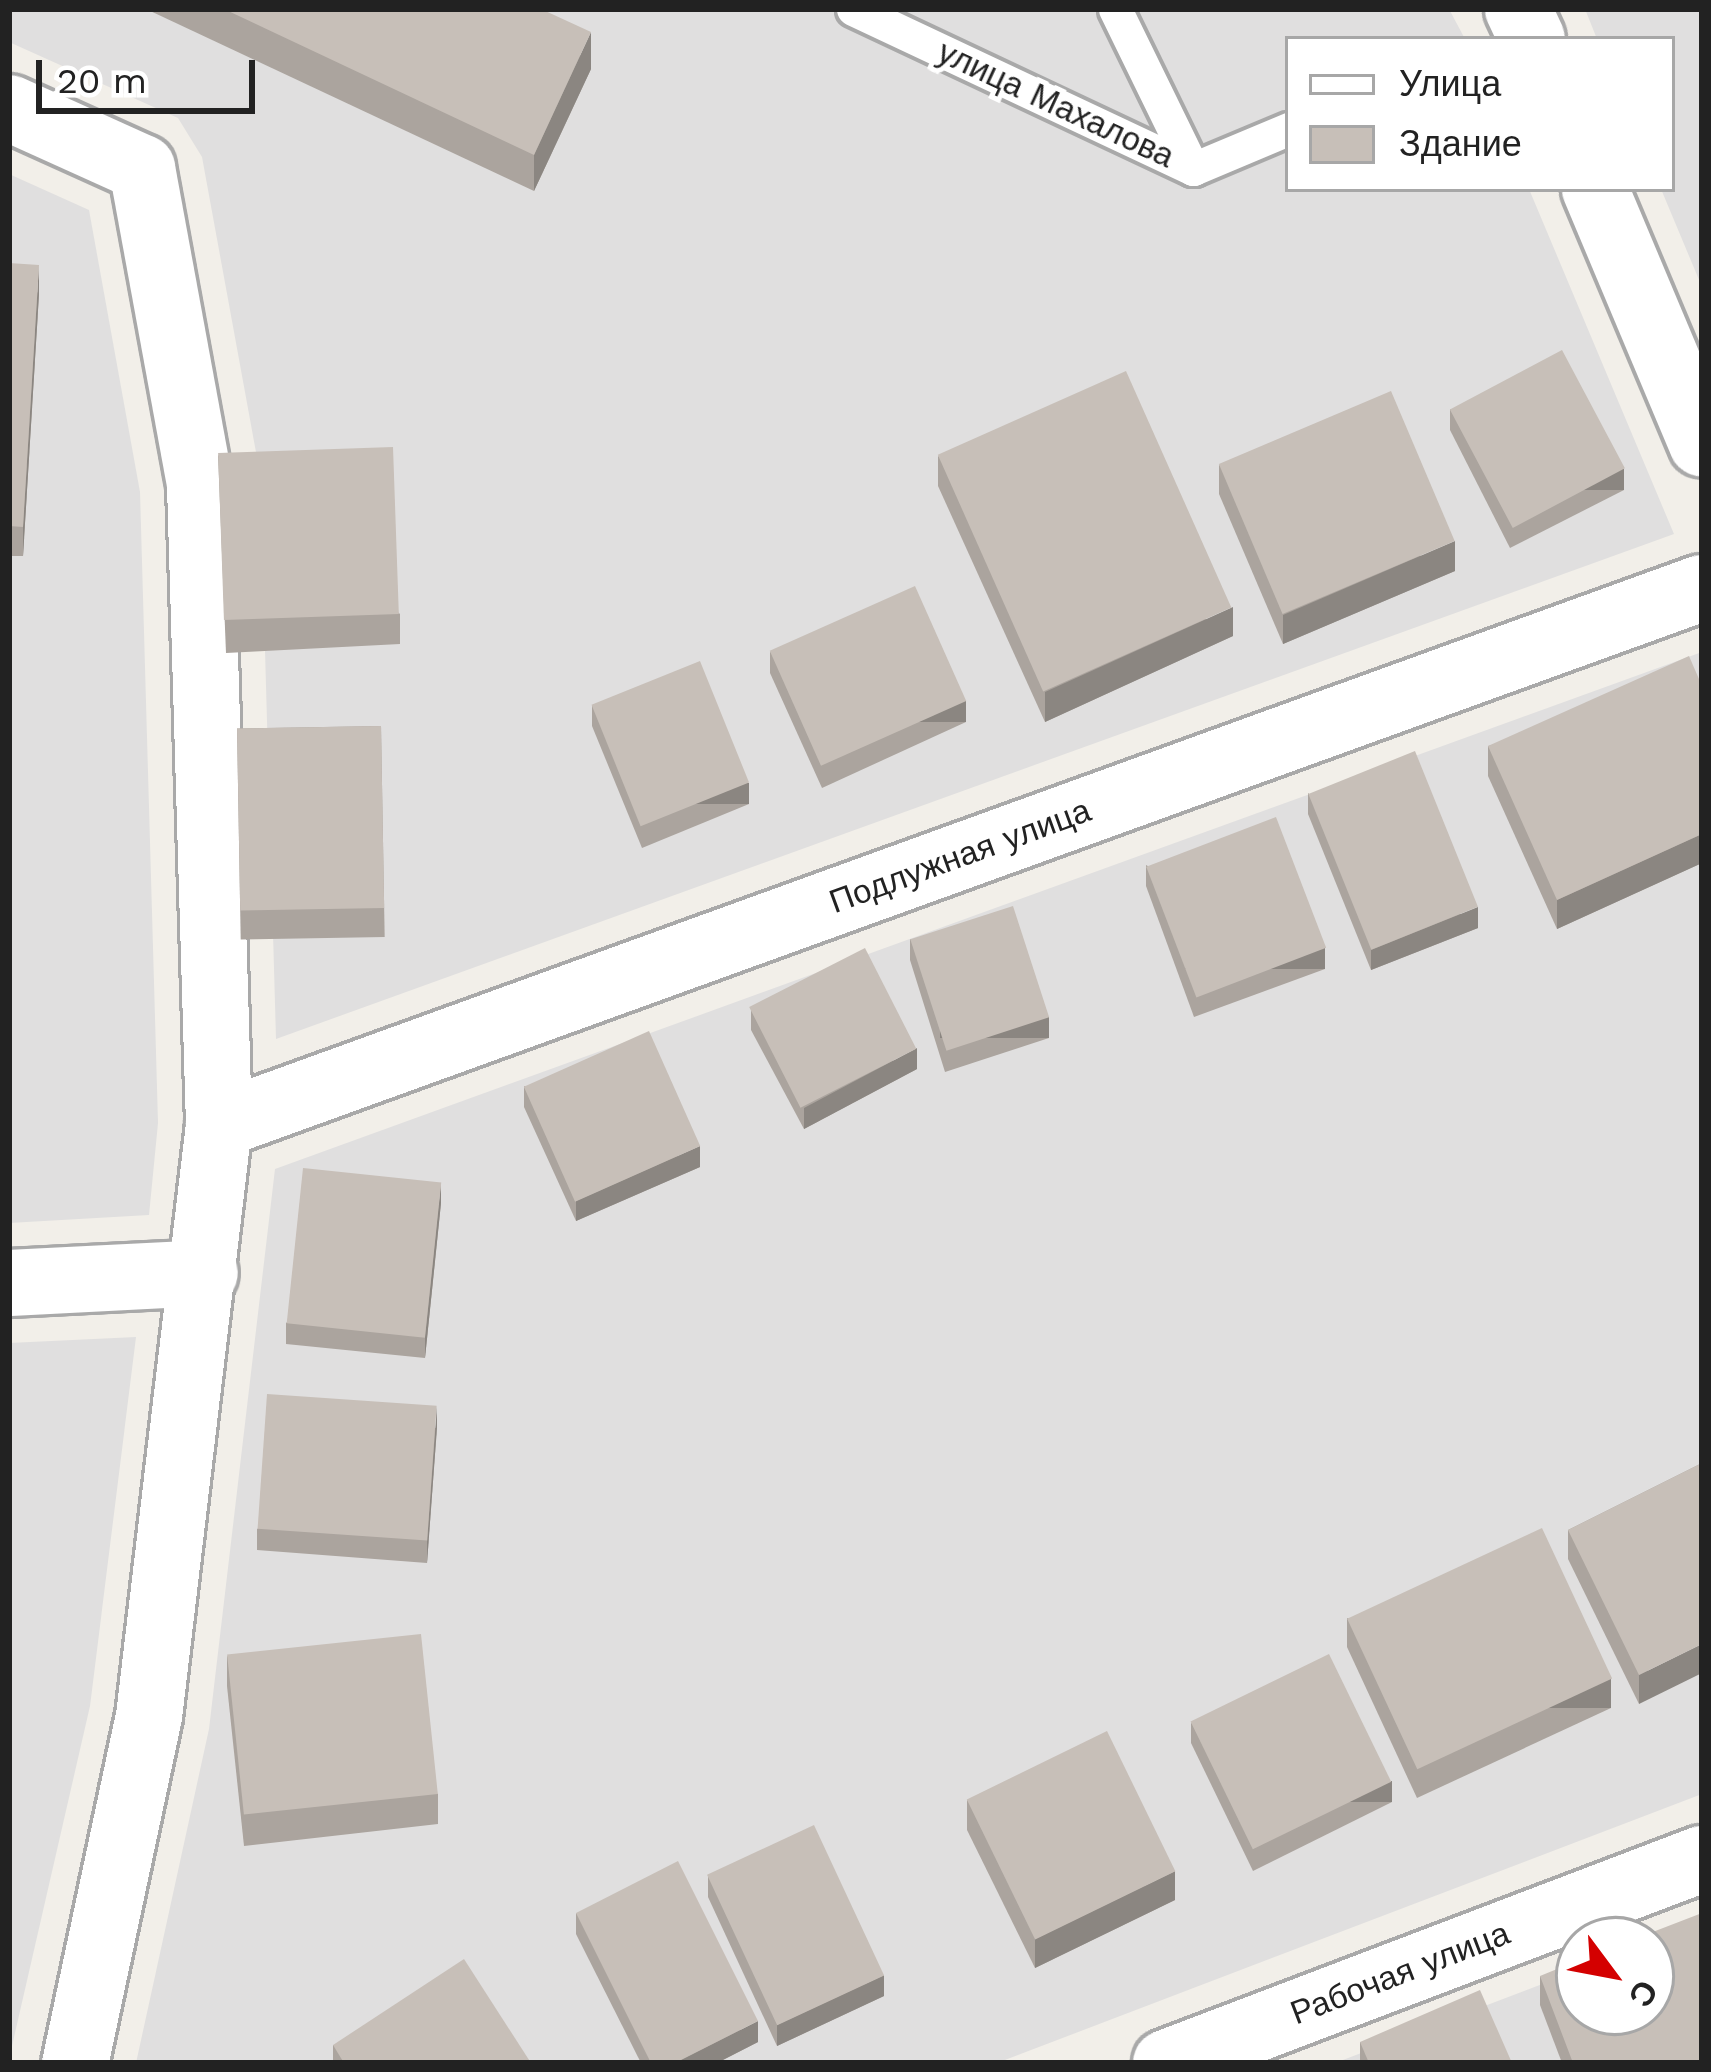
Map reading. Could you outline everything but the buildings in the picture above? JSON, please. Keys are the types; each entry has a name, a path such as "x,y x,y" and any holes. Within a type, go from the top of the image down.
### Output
{"street":[{"path":"9,108 142,168 200,485 218,1125 205,1273 149,1716 74,2063"},
{"path":"1596,192 1702,443"},
{"name":"Подлужная улица","path":"218,1125 1702,588"},
{"path":"9,1283 205,1273"},
{"name":"Рабочая улица","path":"1166,2063 1702,1859"}],"lane":[{"name":"улица Махалова","path":"853,9 1193,169 1285,131"},
{"name":"улица Махалова","path":"1115,9 1193,169"}],"shaded area":[{"path":"9,9 1449,9 1463,36 1285,36 1285,192 1530,192 1674,534 276,1039 260,474 202,157 178,118 9,42"},
{"path":"1585,9 1702,9 1702,287 1662,192 1675,192 1675,36 1596,36"},
{"path":"9,174 89,210 140,492 158,1123 149,1215 9,1223"},
{"path":"1702,652 1702,1794 997,2063 136,2063 209,1729 275,1169"},
{"path":"136,1337 90,1706 9,2059 9,1343"},
{"path":"1555,1979 1555,2036 1675,2036 1702,2063 1335,2063"}]}
